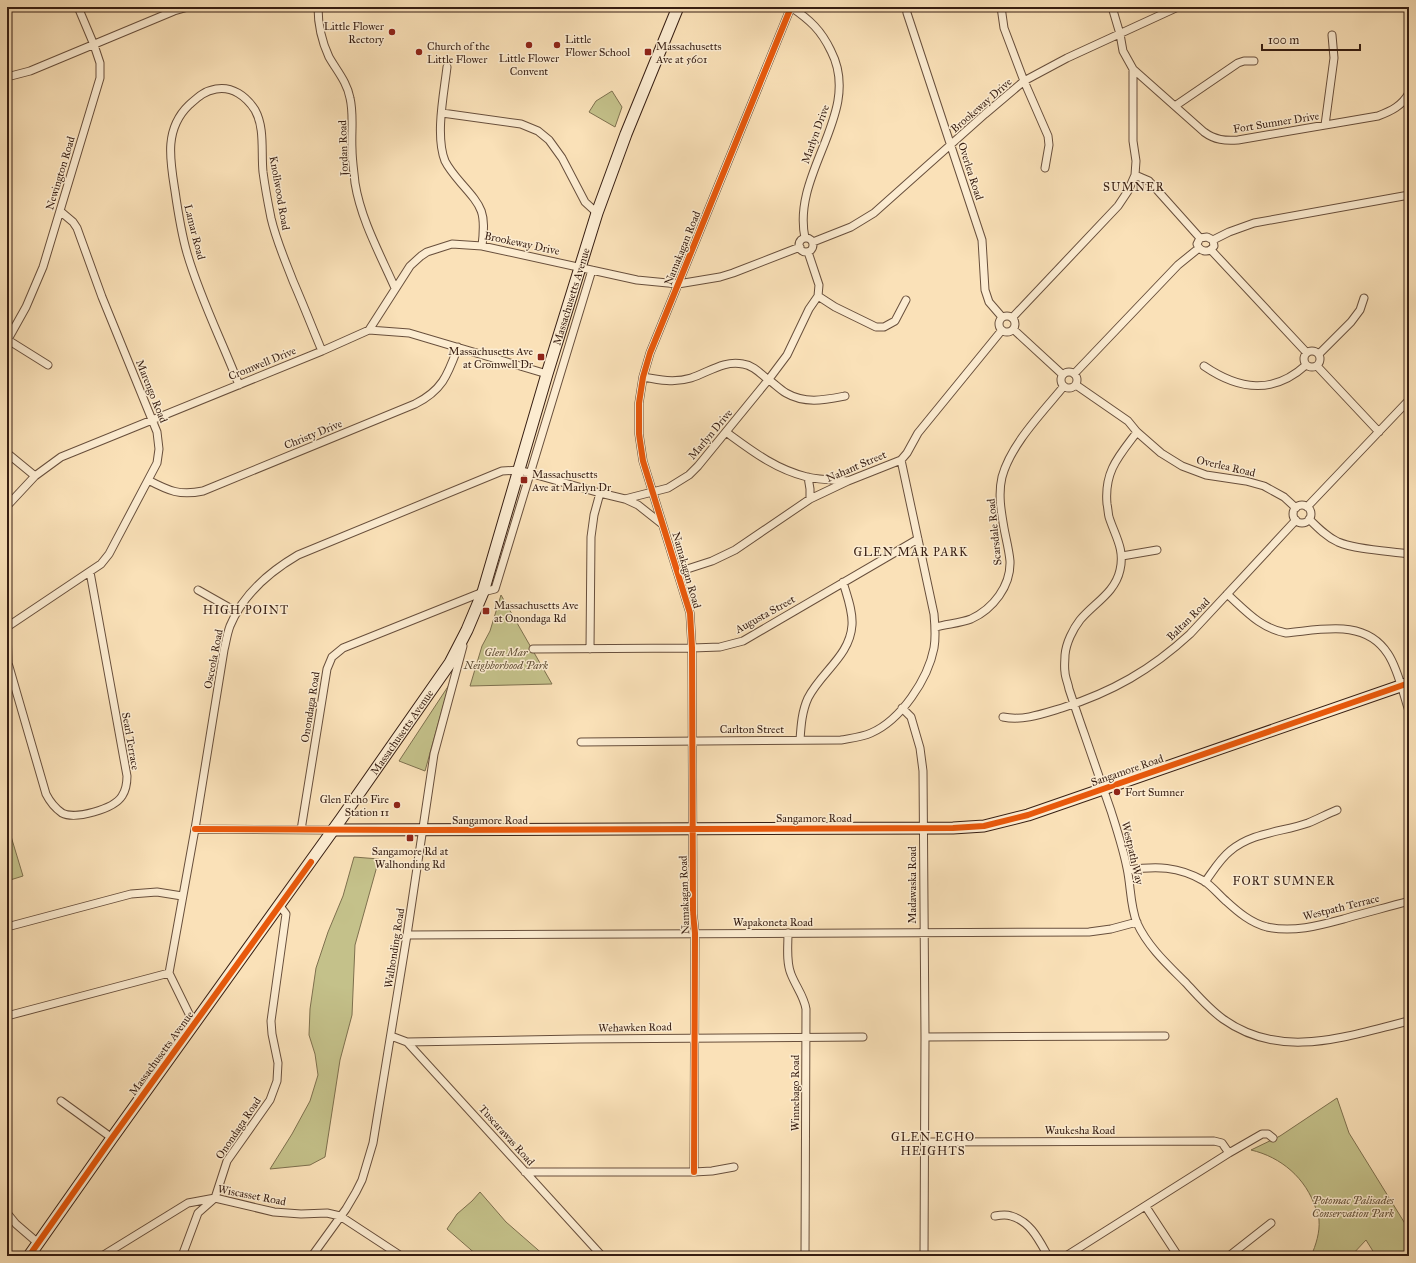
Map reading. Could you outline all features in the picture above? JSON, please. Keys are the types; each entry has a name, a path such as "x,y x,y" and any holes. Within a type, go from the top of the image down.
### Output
{"main road":[{"name":"Massachusetts Avenue","path":"30,1256 112,1138 334,830 450,663 467,630 483,592 547,374 597,213 626,134 678,7"},
{"name":"Sangamore Road","path":"334,830 953,828 984,826 1028,816 1405,685"}],"street":[{"name":"Newington Road","path":"7,341 26,308 38,280 100,78 100,63 78,7"},
{"path":"7,77 30,71 174,11 188,7"},
{"name":"Jordan Road","path":"318,7 318,19 322,40 329,57 345,82 350,97 352,114 352,149 356,184 364,216 394,288"},
{"name":"Marlyn Drive","path":"791,7 818,28 825,38 835,58 840,87 838,104 804,197 802,226 805,238"},
{"name":"Namakagan Road","path":"694,1172 695,933 693,914 692,648 690,614 643,460 639,434 639,403 643,377 650,353 791,7"},
{"name":"Overlea Road","path":"906,7 906,13 982,240 985,290 989,302 1002,318"},
{"path":"1001,7 1004,28 1024,81 1048,136 1049,145 1045,168"},
{"name":"Fort Sumner Drive","path":"1112,7 1123,50 1133,70 1211,137 1223,140 1238,140 1378,116 1391,111 1406,99 1409,93"},
{"name":"Brookeway Drive","path":"813,242 850,227 874,212 1024,81 1067,58 1178,7"},
{"path":"1325,125 1334,58 1332,35"},
{"path":"1174,106 1238,63 1244,61 1254,61"},
{"path":"447,67 440,134 441,146 445,160 451,172 480,207 484,227 482,246"},
{"path":"1012,318 1118,206 1128,191 1135,175 1136,161 1133,142 1133,70"},
{"name":"Knollwood Road","path":"208,90 222,88 235,91 246,99 258,116 260,123 263,171 271,219 282,252 322,351"},
{"name":"Lamar Road","path":"208,90 201,94 185,109 179,118 171,138 169,157 179,222 188,253 198,283 240,385"},
{"path":"442,113 521,124 538,131 549,140 562,158 585,202 597,213"},
{"path":"1135,175 1149,181 1200,238"},
{"path":"1213,240 1254,223 1409,195"},
{"name":"Marengo Road","path":"7,627 101,564 109,554 157,463 159,450 157,432 102,297 77,228 73,222 60,211"},
{"path":"1200,238 1207,237 1213,240"},
{"path":"805,238 811,239 813,242 812,250 808,252 802,251 800,247 801,240 805,238"},
{"path":"1200,238 1197,244 1199,248 1204,251 1211,250"},
{"path":"1211,250 1214,246 1213,240"},
{"name":"Brookeway Drive","path":"369,330 394,288 410,266 427,252 452,244 482,246 637,280 678,284 733,274 800,247"},
{"path":"1074,374 1178,265 1199,248"},
{"path":"1211,250 1307,354"},
{"path":"808,252 819,285 818,296 835,307 876,326 884,327 895,321 906,300"},
{"name":"Massachusetts Avenue","path":"483,592 496,589 592,270"},
{"name":"Marlyn Drive","path":"519,470 600,493 624,498 653,493 668,488 689,475 698,466 769,380 787,355 809,309 818,296"},
{"path":"1319,354 1351,322 1360,310 1364,298"},
{"path":"1006,316 1012,318 1015,324 1013,329 1009,332 1002,330 999,324 1002,318 1006,316"},
{"path":"1013,329 1063,375"},
{"name":"Cromwell Drive","path":"7,506 35,476 61,458 322,351 369,330 409,333 547,374"},
{"name":"Nahant Street","path":"678,572 712,561 735,550 810,499 848,481 901,460 918,433 1002,330"},
{"path":"7,341 48,365"},
{"name":"Christy Drive","path":"148,480 169,491 191,494 203,491 416,404 434,392 446,378 458,347"},
{"path":"1306,365 1304,358 1307,354 1314,351 1319,354"},
{"path":"1318,366 1320,359 1319,354"},
{"path":"643,377 665,381 680,380 691,378 723,364 743,364 752,366 786,393 803,400 825,400 845,396"},
{"path":"1306,365 1313,368 1318,366"},
{"path":"1204,366 1218,376 1233,382 1250,386 1263,386 1276,384 1288,379 1306,365"},
{"path":"1318,366 1379,432"},
{"path":"1067,372 1074,374 1077,378 1076,385 1071,388 1064,386 1061,379 1063,375 1067,372"},
{"name":"Overlea Road","path":"1076,385 1128,421 1137,432 1161,453 1182,466 1206,475 1246,481 1264,486 1284,497 1296,508"},
{"name":"Scarsdale Road","path":"936,627 970,619 986,610 998,598 1002,591 1008,577 1010,562 1000,503 1002,478 1006,464 1016,446 1064,386"},
{"path":"1307,507 1409,400"},
{"path":"726,432 769,463 808,478 848,481"},
{"name":"Westpath Way","path":"1137,432 1115,461 1108,479 1106,492 1109,516 1120,543 1122,556 1120,571 1115,584 1107,594 1080,620 1070,637 1066,652 1065,672 1074,704 1121,841 1128,870 1133,909 1137,922 1145,938 1205,1004 1223,1019 1262,1038 1284,1042 1304,1043 1329,1040 1409,1021"},
{"path":"7,453 35,476"},
{"path":"901,460 936,627 934,648 928,670 918,687 902,708"},
{"name":"Osceola Road","path":"169,973 195,829 224,650 230,627 237,612 247,597 262,580 279,566 298,555 502,471 519,470"},
{"path":"808,478 810,499"},
{"path":"590,649 591,537 594,515 600,493"},
{"path":"624,498 638,505 663,526"},
{"path":"1307,507 1303,505 1296,508 1293,515 1296,520 1304,522 1309,519"},
{"path":"1307,507 1310,514 1309,519"},
{"path":"1309,519 1324,534 1338,542 1355,547 1409,554"},
{"name":"Baltan Road","path":"1003,717 1034,717 1074,704 1127,682 1150,667 1171,652 1190,634 1296,520"},
{"name":"Augusta Street","path":"533,649 720,647 743,640 918,539"},
{"path":"1122,556 1157,550"},
{"name":"Searl Terrace","path":"7,627 8,663 46,794 51,803 62,813 70,816 105,809 116,803 122,796 127,776 90,572"},
{"path":"800,740 802,716 808,699 814,687 843,653 850,637 852,624 844,582"},
{"path":"198,590 237,612"},
{"name":"Onondaga Road","path":"301,830 327,669 332,656 343,648 483,592"},
{"path":"1227,594 1256,621 1265,627 1278,632 1286,633 1344,628 1355,630 1367,635 1379,643 1388,653 1405,685 1409,712"},
{"name":"Walhonding Road","path":"312,1256 346,1209 362,1180 373,1143 407,935 434,754 467,630"},
{"name":"Carlton Street","path":"581,742 841,740 872,732 886,724 902,708"},
{"name":"Madawaska Road","path":"902,708 911,717 920,748 923,771 922,828 925,1037 924,1256"},
{"path":"1205,882 1222,859 1231,850 1242,843 1255,837 1308,823 1337,810"},
{"name":"Sangamore Road","path":"195,829 334,830"},
{"name":"Westpath Terrace","path":"1128,870 1150,867 1181,870 1205,882 1248,919 1266,927 1284,930 1309,928 1409,901"},
{"path":"1409,876 1409,896"},
{"path":"7,927 131,894 157,892 182,896"},
{"name":"Onondaga Road","path":"215,1198 220,1177 227,1161 270,1100 277,1081 278,1063 271,1021 286,914 280,906"},
{"name":"Wapakoneta Road","path":"407,935 1089,932 1111,929 1137,922"},
{"name":"Winnebago Road","path":"788,933 789,966 791,974 805,999 806,1009 805,1256"},
{"path":"7,1016 169,973 194,1024"},
{"name":"Tuscarawas Road","path":"391,1036 407,1042 602,1256"},
{"path":"925,1037 1165,1036"},
{"name":"Wehawken Road","path":"407,1042 863,1037"},
{"path":"61,1101 112,1138"},
{"path":"1066,1256 1146,1207 1229,1153 1262,1134 1268,1134 1273,1138"},
{"name":"Waukesha Road","path":"925,1142 1214,1140 1222,1143 1229,1153"},
{"path":"525,1172 694,1172 712,1171 734,1167"},
{"path":"182,1256 198,1213 215,1198"},
{"name":"Wiscasset Road","path":"102,1256 188,1203 215,1198 274,1212 301,1214 327,1213 340,1216"},
{"path":"1146,1207 1178,1256"},
{"path":"7,1213 16,1224 38,1243"},
{"path":"995,1216 1010,1215 1026,1224 1037,1236 1048,1256"},
{"path":"340,1216 401,1256"},
{"path":"1229,1256 1271,1223"}],"green space":[{"path":"612,91 622,107 615,127 589,112 596,101"},
{"name":"Glen Mar Neighborhood Park","path":"501,595 552,684 470,686 482,646 490,631"},
{"path":"449,685 425,771 399,761"},
{"path":"7,823 23,876 7,881"},
{"path":"354,857 379,859 355,945 352,1015 340,1060 325,1157 310,1165 270,1169 292,1134 310,1101 318,1075 315,1054 309,1035 310,1009 316,968 328,932 343,896"},
{"name":"Potomac Palisades Conservation Park","path":"1337,1098 1349,1133 1409,1230 1408,1256 1376,1256 1366,1240 1351,1256 1311,1256 1319,1229 1319,1219 1312,1198 1291,1170 1262,1153 1251,1150 1280,1136"},
{"path":"480,1192 506,1222 545,1256 478,1256 447,1229 457,1214"}],"cycle path":[{"path":"694,1172 695,933 693,914 692,648 690,613 643,461 639,434 639,403 643,377 650,353 791,7"},
{"path":"195,829 422,830 953,828 984,826 1028,815 1409,683"},
{"path":"29,1256 311,862"}],"place":[{"name":"Little Flower Rectory","path":"392,32"},
{"name":"Little Flower Convent","path":"529,45"},
{"name":"Little Flower School","path":"557,45"},
{"name":"Church of the Little Flower","path":"419,52"},
{"name":"Massachusetts Ave at 5601","path":"648,52"},
{"name":"Massachusetts Ave at Cromwell Dr","path":"541,357"},
{"name":"Massachusetts Ave at Marlyn Dr","path":"524,480"},
{"name":"Massachusetts Ave at Onondaga Rd","path":"486,611"},
{"name":"Fort Sumner","path":"1117,792"},
{"name":"Glen Echo Fire Station 11","path":"397,805"},
{"name":"Sangamore Rd at Walhonding Rd","path":"410,838"}],"district":[{"name":"SUMNER","path":"1134,187"},
{"name":"GLEN MAR PARK","path":"911,552"},
{"name":"HIGH POINT","path":"246,610"},
{"name":"FORT SUMNER","path":"1284,881"},
{"name":"GLEN ECHO HEIGHTS","path":"933,1144"}]}
